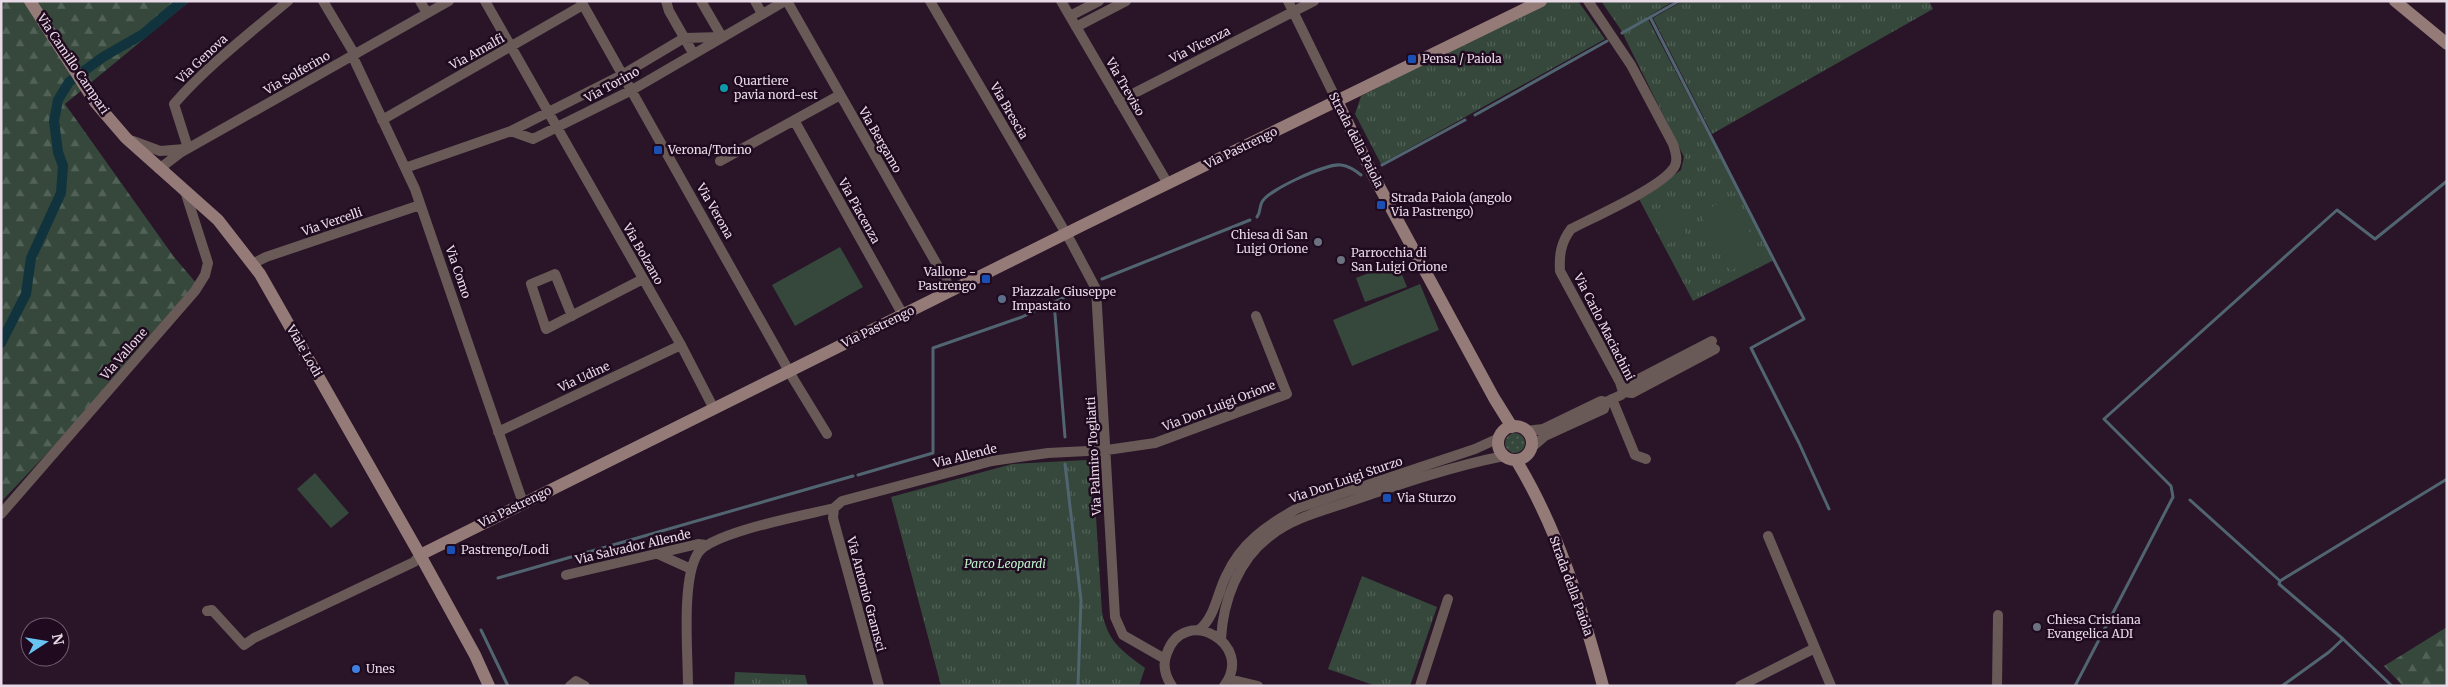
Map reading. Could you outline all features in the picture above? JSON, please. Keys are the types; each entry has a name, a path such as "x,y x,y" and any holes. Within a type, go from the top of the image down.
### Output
{"street":[{"name":"Via Camillo Campari","path":"30,1 95,102 126,138 159,168"},
{"name":"Via Genova","path":"188,148 174,104 186,90 288,1"},
{"name":"Via Como","path":"323,1 354,55 420,205 523,503"},
{"path":"420,1 427,13"},
{"name":"Via Solferino","path":"159,168 188,148 449,1"},
{"name":"Via Bolzano","path":"485,1 547,113 681,345 714,408"},
{"path":"666,1 693,53"},
{"path":"701,1 722,37"},
{"path":"755,1 762,14"},
{"name":"Via Torino","path":"511,131 533,139 557,129 632,90 693,53 786,1"},
{"name":"Via Bergamo","path":"786,1 952,291"},
{"name":"Via Brescia","path":"930,1 1066,234"},
{"name":"Via Treviso","path":"1061,1 1168,184"},
{"path":"1070,16 1099,1"},
{"path":"1076,27 1126,1"},
{"name":"Strada della Paiola","path":"1288,1 1373,176 1494,398 1512,426"},
{"path":"1293,12 1314,1"},
{"name":"Via Pastrengo","path":"420,555 903,314 1541,1"},
{"name":"Via Carlo Maciachini","path":"1588,1 1630,65 1673,144 1677,156 1674,169 1660,181 1571,229 1565,238 1559,256 1560,271 1620,382 1622,392"},
{"path":"2395,1 2447,44"},
{"name":"Via Amalfi","path":"382,120 511,48 582,3"},
{"name":"Via Verona","path":"582,3 791,370 794,380 827,434"},
{"name":"Via Vicenza","path":"1119,101 1293,12"},
{"name":"Via Torino","path":"405,168 511,131 622,75 684,38 722,37"},
{"path":"720,160 840,95"},
{"name":"Via Piacenza","path":"794,120 903,314"},
{"path":"126,138 160,151 188,148"},
{"name":"Viale Lodi","path":"159,168 218,220 252,264 280,309 420,555 475,655 489,686"},
{"name":"Via Vallone","path":"1,514 195,291 206,275 208,263 185,191"},
{"name":"Via Vercelli","path":"252,264 266,257 420,205"},
{"name":"Via Palmiro Togliatti","path":"1066,234 1092,280 1098,300 1115,617 1123,635 1165,659"},
{"path":"572,316 555,274 531,284 546,329 572,316 643,279"},
{"name":"Via Don Luigi Orione","path":"1106,450 1154,444 1286,394 1256,316"},
{"name":"Via Udine","path":"498,432 681,345"},
{"path":"1609,401 1601,401 1543,429 1526,431 1512,426 1500,436 1500,451 1520,455 1546,436 1604,409 1609,401 1622,392 1632,393 1713,345"},
{"name":"Strada della Paiola","path":"1494,398 1500,436"},
{"path":"1609,401 1635,455 1646,459"},
{"path":"1520,455 1532,441 1526,431"},
{"name":"Via Don Luigi Sturzo","path":"1199,630 1208,623 1226,575 1238,554 1256,534 1278,519 1298,508 1475,449 1500,436"},
{"name":"Via Allende","path":"834,508 842,501 992,460 1048,453 1106,450"},
{"name":"Strada della Paiola","path":"1520,455 1575,590 1603,686"},
{"name":"Via Don Luigi Sturzo","path":"1221,639 1225,606 1243,565 1270,536 1301,518 1415,479 1478,461 1520,455"},
{"name":"Via Salvador Allende","path":"688,686 688,612 691,569 697,554 706,545 724,536 834,508"},
{"name":"Via Antonio Gramsci","path":"834,508 833,518 878,686"},
{"path":"1768,536 1831,686"},
{"name":"Via Salvador Allende","path":"566,575 698,544 706,545"},
{"path":"658,554 691,569"},
{"path":"207,611 212,610 244,645 254,638 399,570 414,562 420,555"},
{"path":"1420,686 1448,599"},
{"path":"1997,686 1998,615"},
{"path":"1172,686 1165,671 1165,659 1169,647 1177,638 1187,632 1199,630 1211,633 1221,639 1231,658 1226,682 1258,686"},
{"path":"1740,686 1815,648"},
{"path":"570,686 576,681 585,686"}],"green space":[{"path":"1,1 190,1 65,104 174,257 197,284 88,410 1,502"},
{"path":"1549,1 1578,1 1605,39 1381,164 1355,114 1361,96"},
{"path":"1601,1 1674,1 1647,17 1774,260 1693,301 1639,199 1681,170 1684,157 1621,30"},
{"path":"1683,1 1929,1 1933,9 1712,134 1653,18"},
{"path":"1731,197 1761,254 1730,271 1700,213"},
{"path":"1671,203 1686,235 1666,245 1650,213"},
{"path":"840,247 863,287 795,326 772,285"},
{"path":"1397,262 1407,287 1365,302 1356,278"},
{"path":"1420,284 1439,330 1352,366 1333,320"},
{"path":"1511,433 1519,433 1525,439 1525,447 1519,453 1511,453 1505,447 1505,439"},
{"name":"Parco Leopardi","path":"1086,460 1093,469 1102,612 1112,638 1129,656 1145,668 1139,686 941,686 891,497 1012,464"},
{"path":"315,473 349,513 331,528 297,489"},
{"path":"1362,576 1437,607 1410,686 1376,686 1328,669"},
{"path":"2447,627 2447,686 2403,686 2384,666"},
{"path":"735,672 805,675 808,686 734,686"}],"waterway":[{"path":"1,343 26,294 31,258 61,193 63,166 58,152 54,121 58,100 69,82 103,57 143,34 182,1"},
{"path":"1622,33 1679,1"},
{"path":"1650,17 1804,319 1751,348 1799,443 1829,509"},
{"path":"1475,115 1607,41"},
{"path":"1382,165 1465,120"},
{"path":"1257,217 1261,204 1267,197 1298,178 1324,168 1341,165 1352,168 1361,175"},
{"path":"2075,686 2173,497 2171,486 2104,419 2337,210 2375,239 2447,181"},
{"path":"1102,279 1250,220"},
{"path":"1065,437 1054,302 1080,290"},
{"path":"858,475 933,453 933,348 1022,317 1054,302"},
{"path":"1065,464 1081,600 1078,686"},
{"path":"498,578 853,476"},
{"path":"2392,686 2343,639 2279,584 2280,581 2447,479"},
{"path":"2190,500 2280,581"},
{"path":"481,630 508,686"},
{"path":"2282,686 2329,652 2343,639"}],"place":[{"name":"Pensa / Paiola","path":"1412,59"},
{"name":"Quartiere pavia nord-est","path":"724,88"},
{"name":"Verona/Torino","path":"658,150"},
{"name":"Strada Paiola (angolo Via Pastrengo)","path":"1381,205"},
{"name":"Chiesa di San Luigi Orione","path":"1318,242"},
{"name":"Parrocchia di San Luigi Orione","path":"1341,260"},
{"name":"Vallone - Pastrengo","path":"986,279"},
{"name":"Piazzale Giuseppe Impastato","path":"1002,299"},
{"name":"Via Sturzo","path":"1387,498"},
{"name":"Pastrengo/Lodi","path":"451,550"},
{"name":"Chiesa Cristiana Evangelica ADI","path":"2037,627"},
{"name":"Unes","path":"356,669"}]}
